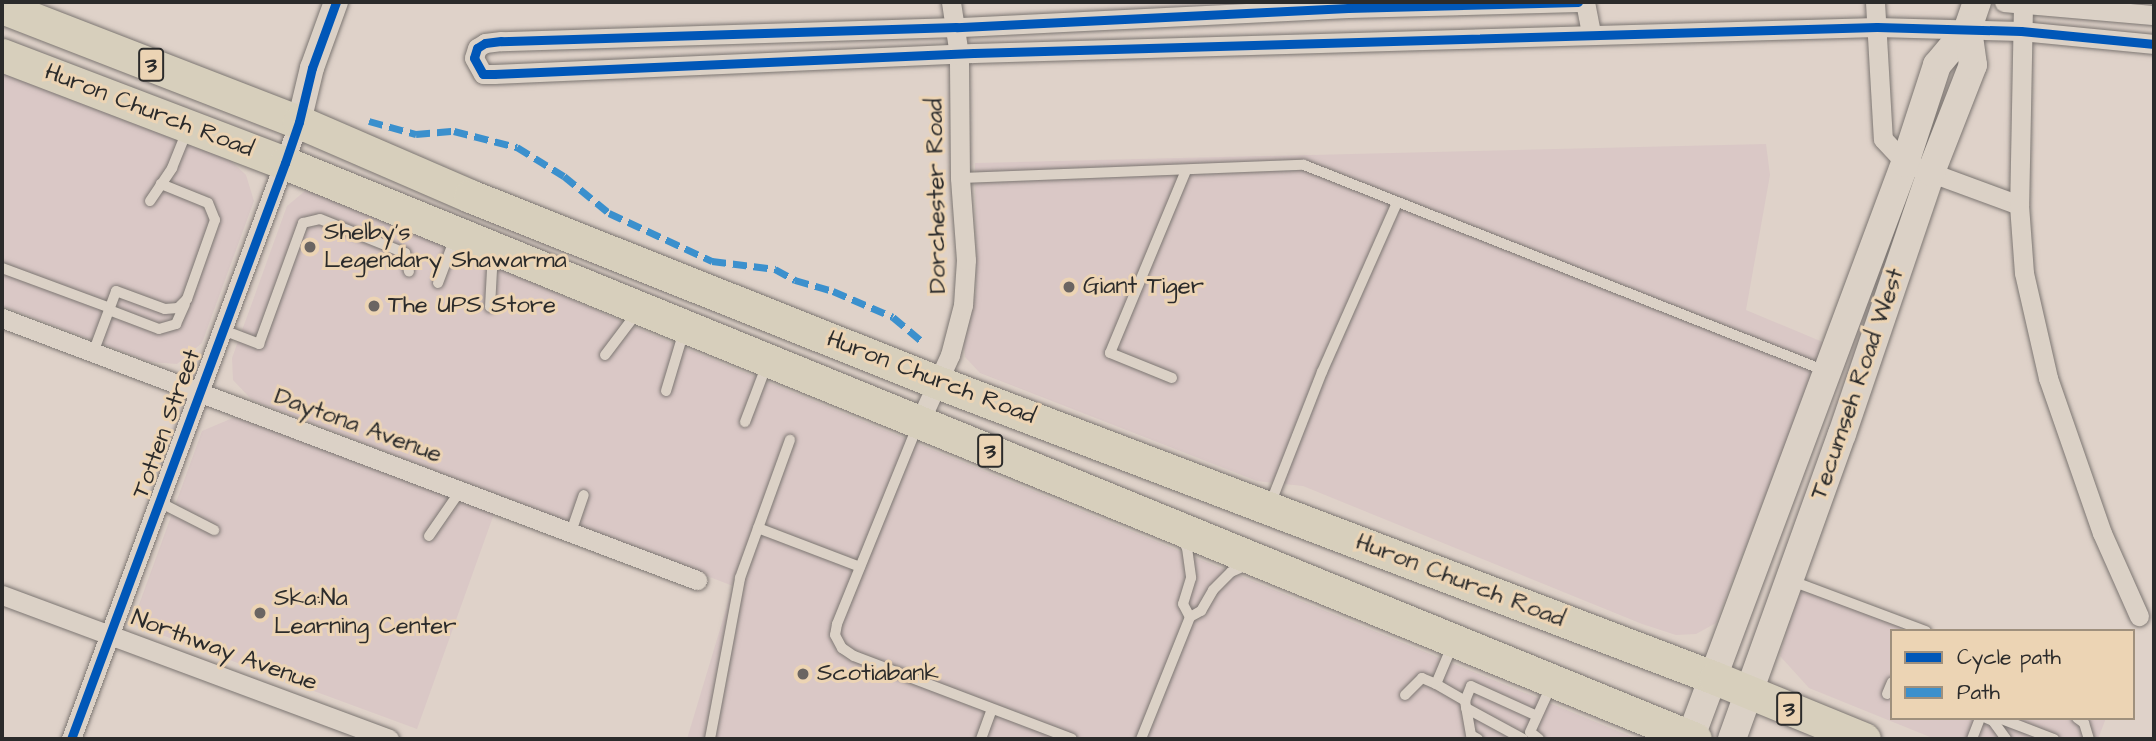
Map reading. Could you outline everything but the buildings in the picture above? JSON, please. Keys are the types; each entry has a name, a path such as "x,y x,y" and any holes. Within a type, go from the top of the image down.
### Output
{"highway":[{"name":"Huron Church Road","path":"2,7 299,122 470,196 937,382 1715,678 1864,739"},
{"name":"Huron Church Road","path":"2,55 285,163 1692,739"}],"main road":[{"name":"Tecumseh Road West","path":"1732,739 1842,434 1918,168 1937,65 1968,28 1977,2"},
{"name":"Tecumseh Road West","path":"1692,739 1827,371 1918,168"}],"street":[{"path":"299,122 312,68 336,2"},
{"name":"Dorchester Road","path":"919,423 950,355 963,304 966,260 960,178 959,55 951,2"},
{"path":"1567,34 1567,2 1348,5 956,27 500,41 485,43 477,48 474,58 483,74 494,74 959,55 1354,42 1567,34 1591,33 1877,27 2021,30 2153,40"},
{"path":"1584,2 1591,33"},
{"path":"1875,2 1884,139 1918,168 2019,205"},
{"path":"2139,616 2102,533 2048,379 2024,273 2019,205 2021,30 2014,4 2154,15"},
{"path":"1348,5 1354,42"},
{"name":"Totten Street","path":"71,739 299,122"},
{"name":"Daytona Avenue","path":"2,318 697,580"},
{"name":"Northway Avenue","path":"2,595 389,739"}],"lane":[{"path":"150,201 172,167 189,127"},
{"path":"960,178 1304,165 1827,371"},
{"path":"1172,378 1110,353 1186,170"},
{"path":"2,268 159,329 176,324 215,220 208,203 162,184"},
{"path":"1268,508 1322,372 1397,202"},
{"path":"223,330 259,344 303,223 320,219 405,253 409,272"},
{"path":"438,284 456,233"},
{"path":"490,307 493,248"},
{"path":"93,353 116,291 165,309 178,308 187,299"},
{"path":"605,355 640,308"},
{"path":"666,391 685,327"},
{"path":"745,422 768,360"},
{"path":"919,423 837,624 835,635 842,648 854,656 1072,739"},
{"path":"709,739 740,578 790,440"},
{"path":"429,536 460,490"},
{"path":"572,531 584,495"},
{"path":"159,502 214,530"},
{"path":"1176,527 1188,548 1191,578 1183,604 1190,617"},
{"path":"758,528 860,567"},
{"path":"1141,739 1190,617 1200,611 1213,590 1231,572 1256,560"},
{"path":"1788,580 1912,628"},
{"path":"1436,684 1454,641"},
{"path":"1405,695 1422,678 1528,737 1553,681"},
{"path":"1478,739 1471,735 1466,704 1471,686 1537,716"},
{"path":"1887,694 1890,687"},
{"path":"981,739 992,709"},
{"path":"1972,739 1979,720"},
{"path":"1995,720 2006,739"},
{"path":"1997,720 2054,739"},
{"path":"2080,720 2084,723 2089,739"}],"shaded area":[{"path":"2,70 229,159 246,175 254,201 202,343 177,364 150,362 2,306"},
{"path":"1766,144 1770,175 1746,310 1825,343 1716,623 1696,634 1676,635 1642,624 1303,486 1257,481 980,373 965,357 963,339 976,293 975,163"},
{"path":"305,191 323,193 661,338 1637,739 687,739 733,586 252,400 233,380 232,358 287,206"},
{"path":"235,417 495,511 417,729 132,624 202,431"},
{"path":"1799,579 1916,629 1890,629 1890,720 2105,720 2098,739 1935,739 1809,688 1780,656"}],"marked path":[{"path":"369,121 416,134 454,131 517,147 564,176 609,213 712,261 775,269 795,280 833,291 893,317 924,343"}],"cycle path":[{"path":"71,739 285,163 299,122 312,68 336,2"},
{"path":"1578,2 1348,8 956,27 501,41 485,43 477,48 474,58 483,74 494,74 974,53 1877,27 2021,31 2154,44"}],"place":[{"name":"Shelby's Legendary Shawarma","path":"310,247"},
{"name":"Giant Tiger","path":"1069,287"},
{"name":"The UPS Store","path":"374,306"},
{"name":"Ska:Na Learning Center","path":"260,613"},
{"name":"Scotiabank","path":"803,674"}]}
